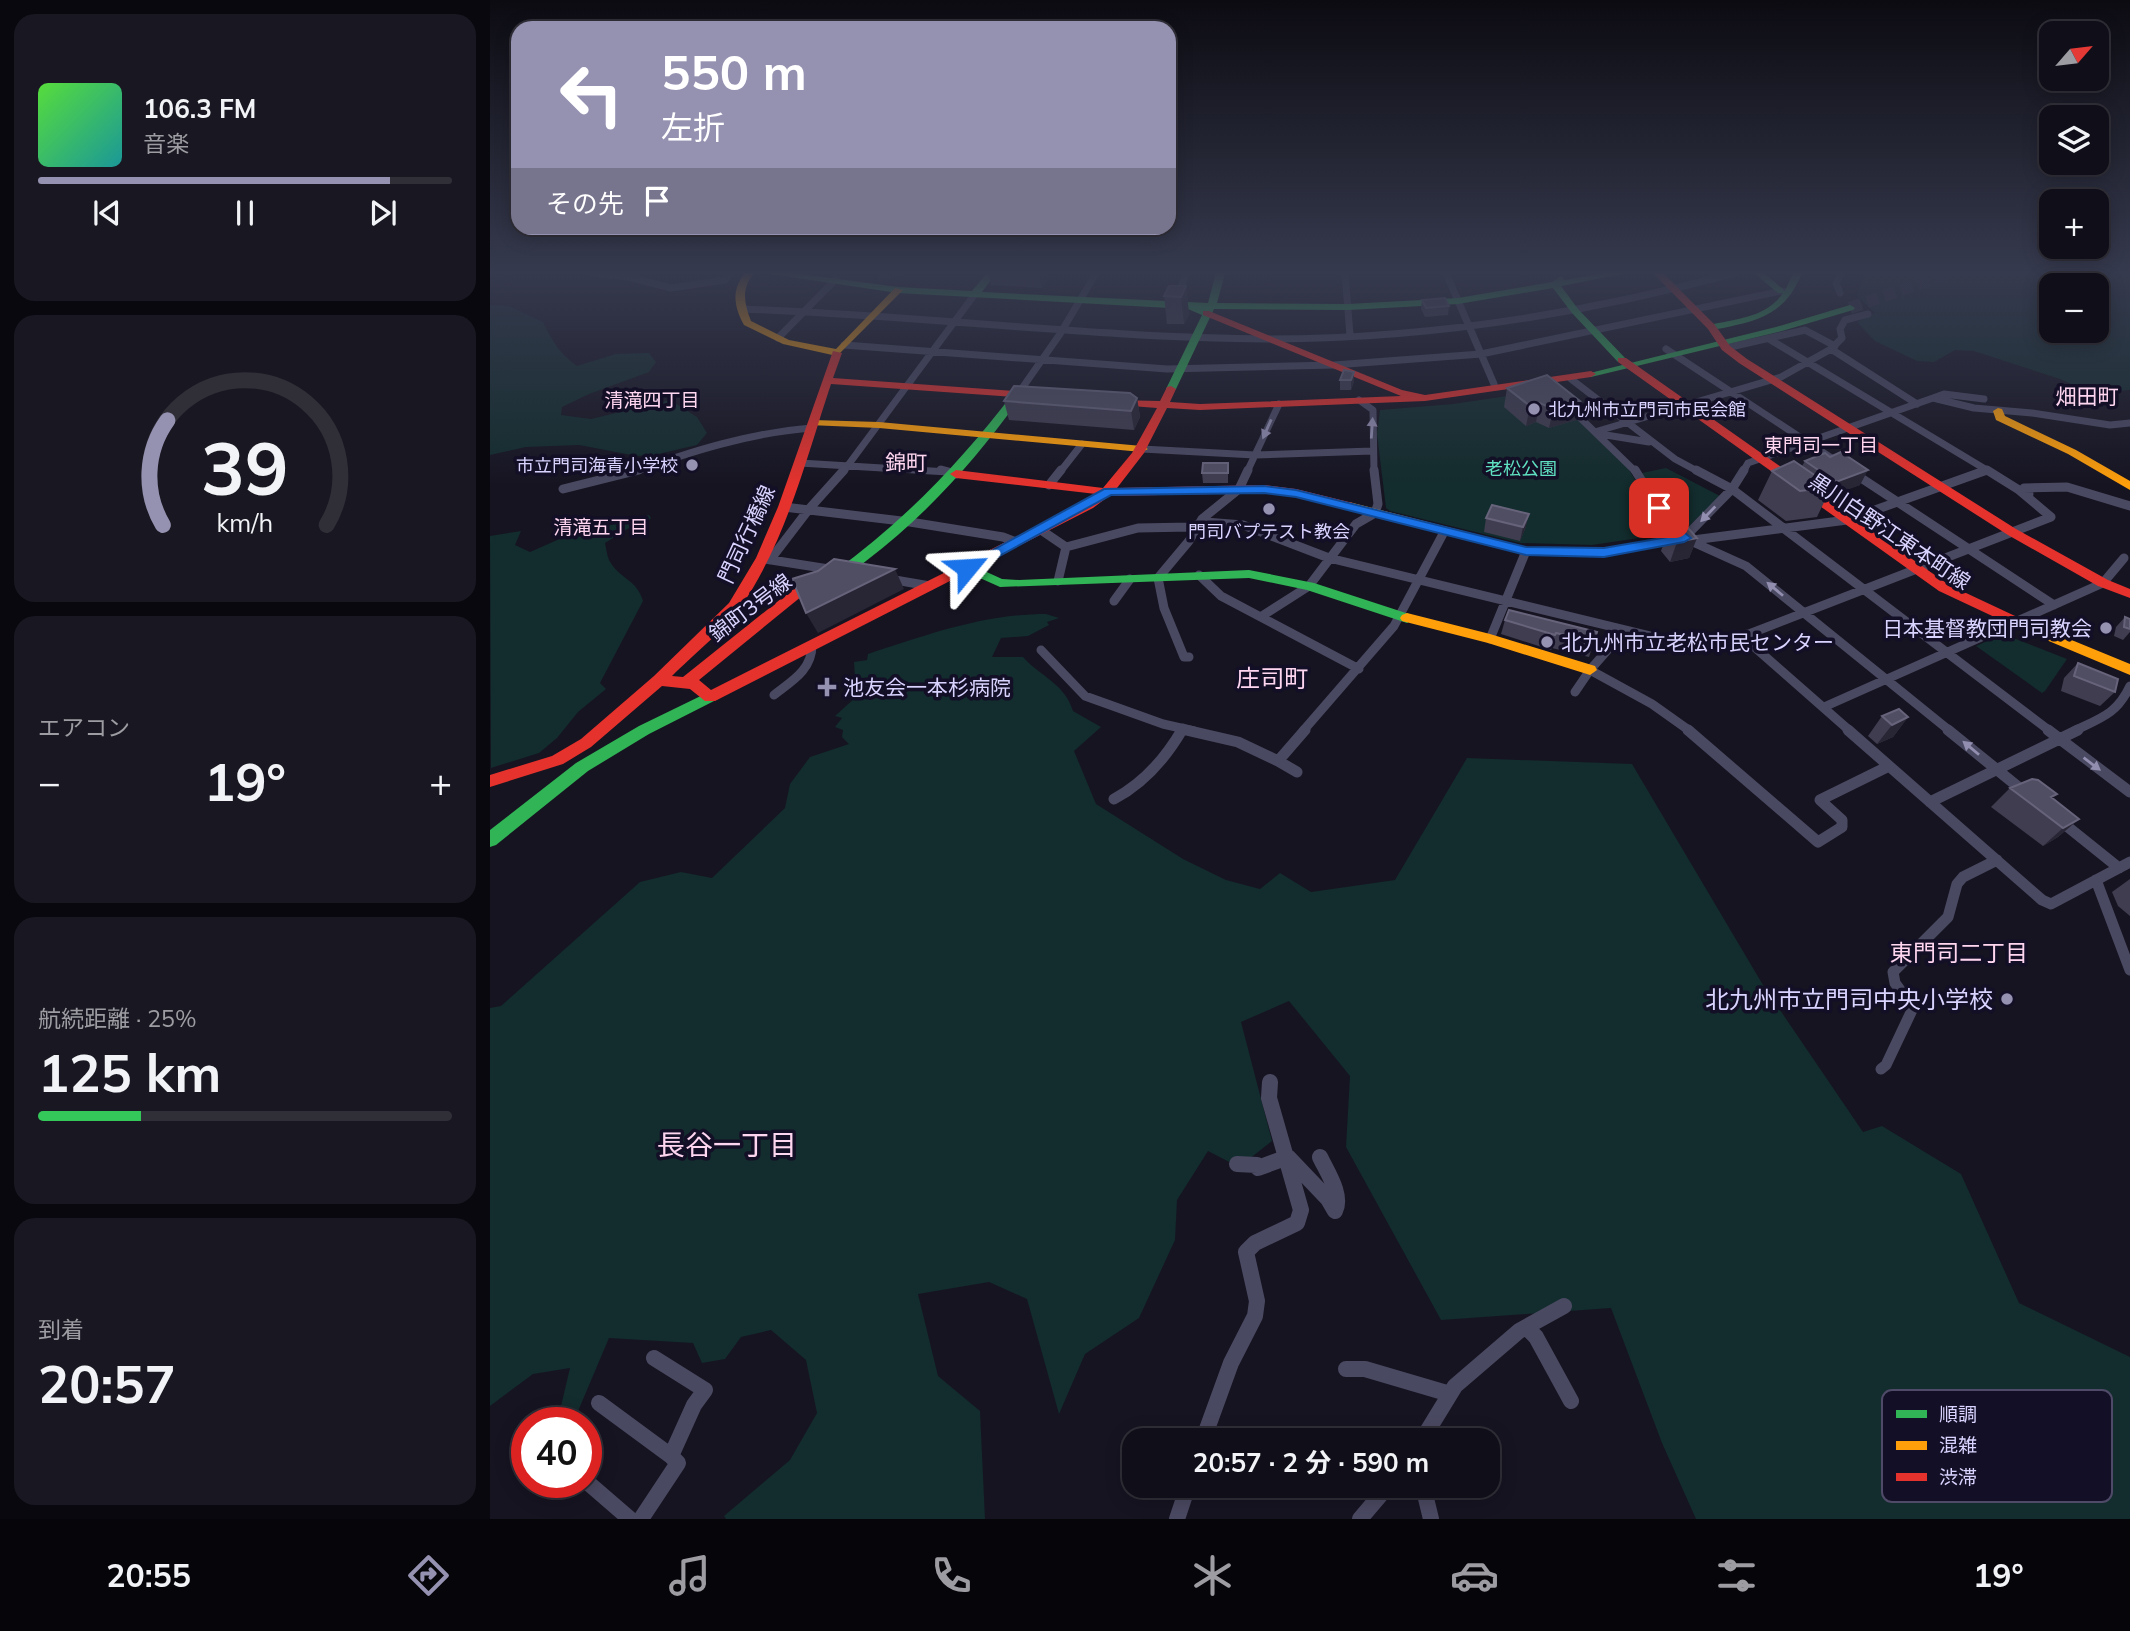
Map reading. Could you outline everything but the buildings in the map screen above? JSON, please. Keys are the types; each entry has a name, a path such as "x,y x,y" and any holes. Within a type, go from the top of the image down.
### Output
{"main road":[{"path":"811,344 840,349"},
{"name":"門司行橋線","path":"490,781 557,760 586,743 659,680 734,606 766,559 826,382 840,349 845,344"},
{"path":"490,840 582,767 680,712 967,568 1109,492 1132,466 1142,449 1179,369 1186,344"},
{"path":"1284,344 1334,365 1382,393 1424,395 1571,379 1697,344"},
{"name":"黒川白野江東本町線","path":"1606,344 1625,363 1683,406 1685,412 1756,459 1953,602 2130,670"},
{"path":"1727,344 1773,380 2012,532 2103,583 2130,594"},
{"path":"1106,401 1161,406 1359,400 1382,393 1424,395 1494,384 1541,382 1625,363"},
{"path":"826,382 1042,396"},
{"name":"錦町3号線","path":"686,682 797,593 849,573 911,522 991,434 1018,394"},
{"path":"1998,411 2000,418 2072,452 2130,486"},
{"path":"812,425 879,425 1142,449"},
{"path":"956,474 1109,492 1239,489 1296,493 1526,551 1604,552 1688,539"},
{"path":"967,568 1000,583 1019,584 1249,574 1309,586 1400,616 1490,639 1590,670"},
{"name":"黒川白野江東本町線","path":"2012,624 2130,678"},
{"path":"659,680 695,682 710,697"},
{"path":"680,712 686,682"}],"street":[{"path":"766,559 849,465 938,344"},
{"path":"1018,394 1053,344"},
{"path":"1477,344 1494,384"},
{"path":"840,349 933,351 1179,369 1334,365 1481,354 1526,344"},
{"path":"1041,530 1066,547 1138,528 1205,522 1243,525 1329,558 1420,578 1625,631 1663,639 1711,640 1743,637 2052,517 1987,470 1777,344"},
{"path":"1827,344 1917,404"},
{"path":"1599,432 1773,380 1809,363 1837,344"},
{"path":"1670,351 2054,605"},
{"path":"1571,379 1653,443 1693,470 1732,489 2130,792"},
{"path":"1688,539 1732,489 1747,463 1944,394 1984,399"},
{"path":"1557,397 1599,432 1632,465 1672,528 1688,539 1746,566 2038,803"},
{"path":"1933,398 1954,405 1998,411 2032,413 2110,425 2130,423"},
{"path":"1262,616 1309,586 1356,524 1375,513 1378,503 1372,451 1373,411 1359,400"},
{"path":"1189,657 1184,657 1174,634 1160,597 1158,578 1189,541 1196,524 1239,489 1279,404"},
{"path":"563,489 622,476 675,457 765,432 812,425"},
{"path":"1599,432 1653,443"},
{"path":"1049,485 1082,444"},
{"path":"1142,449 1255,455 1372,451"},
{"path":"800,463 941,470 956,474"},
{"path":"1688,539 1842,521 1987,470"},
{"path":"2036,505 2024,488 2067,488 2130,506"},
{"path":"784,507 911,522 1003,537 1016,542"},
{"path":"1278,761 1359,669 1400,616 1444,532"},
{"path":"1058,581 1066,547"},
{"path":"1490,639 1526,551"},
{"path":"1824,707 2103,583 2124,558"},
{"path":"766,559 849,573"},
{"path":"1199,575 1221,596 1359,669"},
{"path":"880,578 930,586"},
{"path":"1114,601 1130,579"},
{"path":"1575,692 1590,670 1625,631"},
{"path":"1743,637 2042,900 2052,904 2130,862"},
{"path":"774,695 802,673 813,658 812,645"},
{"path":"1041,650 1085,696 1183,728 1238,742 1297,772"},
{"path":"1590,670 1614,680 1720,753 1818,842 1842,827 1842,820 1820,800 1889,765"},
{"path":"1930,802 2112,713 2122,703 2130,686"},
{"path":"1114,799 1144,781 1169,754 1183,728"},
{"path":"2048,811 2119,868"},
{"path":"1881,1069 1886,1065 1913,1008 1895,983 1893,972 1948,917 1957,884 1963,877 1997,860"},
{"path":"2096,880 2130,970"},
{"path":"1207,1428 1231,1363 1255,1315 1257,1301 1246,1252 1255,1243 1297,1223 1300,1200 1269,1098 1270,1082"},
{"path":"1288,1157 1328,1199 1335,1211 1338,1206 1337,1196 1320,1157"},
{"path":"1237,1164 1257,1165 1258,1168 1288,1157"},
{"path":"1429,1428 1455,1386 1499,1347 1564,1306"},
{"path":"1527,1328 1536,1337 1572,1401"},
{"path":"654,1358 705,1390 694,1405 671,1456"},
{"path":"1346,1369 1365,1369 1450,1394"},
{"path":"598,1403 678,1463 641,1519"},
{"path":"602,1495 630,1519"},
{"path":"1177,1519 1184,1498"},
{"path":"1360,1519 1378,1498"},
{"path":"1426,1498 1431,1519"}],"green space":[{"path":"490,344 555,344 577,366 616,354 649,353 656,362 649,372 562,407 561,415 591,419 670,400 697,417 707,433 697,445 654,455 637,456 579,445 526,447 490,455"},
{"path":"1881,344 2130,344 2130,390 2091,393 2060,379 1974,351 1955,350 1934,362 1917,361"},
{"name":"老松公園","path":"1541,391 1595,433 1627,466 1666,534 1592,545 1520,543 1386,508 1377,434 1380,410 1453,404"},
{"path":"1666,468 1720,496 1688,527 1681,526 1667,514 1642,473"},
{"path":"649,515 651,518 636,530 629,528 605,543 613,566 637,588 643,601 600,683 606,689 578,712 557,738 539,753 491,768 490,536 521,531 515,545 530,552 564,537"},
{"path":"1046,614 1059,618 1047,622 1049,625 1028,636 1001,638 992,657 1023,657 1058,687 1073,711 1101,727 1074,751 1096,804 1183,859 1226,880 1260,889 1280,873 1311,892 1395,880 1467,758 1632,764 1763,985 1863,1132 1882,1126 1961,1174 2019,1303 2130,1357 2130,1519 1696,1519 1662,1443 1611,1308 1441,1320 1346,1147 1350,1076 1289,1001 1241,1022 1272,1141 1239,1167 1208,1151 1177,1200 1175,1240 1139,1318 1085,1354 1059,1414 1027,1299 989,1282 918,1294 938,1376 980,1411 985,1519 726,1519 724,1516 790,1460 817,1413 806,1360 771,1330 741,1337 725,1359 702,1363 693,1343 609,1338 580,1407 561,1407 570,1368 533,1374 490,1406 490,1008 501,1006 640,882 681,872 712,878 785,808 790,784 810,757 849,744 842,737 843,730 835,727 842,718 835,716 857,696 844,687 855,677 854,662 867,660 868,654 912,640 1000,618"},
{"path":"2003,634 2067,659 2045,691 2042,693 1976,646"}],"traffic: fast":[{"path":"1171,389 1193,344"},
{"path":"1607,344 1622,360"},
{"path":"1591,374 1717,344"},
{"path":"839,575 890,536 936,492 958,469 1018,394"},
{"path":"967,567 1000,583 1019,584 1249,574 1309,586 1407,618"},
{"path":"490,840 582,767 644,730 713,695"}],"traffic: slow":[{"path":"796,344 837,352"},
{"path":"837,353 846,344"},
{"path":"1998,411 2000,418 2072,452 2130,486"},
{"path":"813,423 879,425 1142,449"},
{"path":"1349,506 1526,551 1604,552 1684,538"},
{"path":"1407,618 1490,639 1590,670"},
{"path":"2025,626 2130,670"}],"traffic: jam":[{"path":"1281,344 1399,392 1425,398 1591,374"},
{"path":"1723,344 1743,361 2012,532 2103,583 2130,594"},
{"path":"490,781 557,760 586,743 659,680 734,606 762,558 784,507 837,353"},
{"path":"1622,360 1944,588 2025,626"},
{"path":"826,381 1029,395"},
{"path":"713,695 1089,505 1104,494 1128,468 1147,438 1171,389"},
{"path":"1118,402 1200,407 1425,398"},
{"path":"956,474 1109,492 1264,489 1296,493 1349,506"},
{"path":"686,683 797,593 816,587"},
{"path":"659,680 694,684 710,697"}],"place":[{"name":"北九州市立門司市民会館","path":"1534,409"},
{"name":"市立門司海青小学校","path":"692,465"},
{"name":"門司バプテスト教会","path":"1269,509"},
{"name":"日本基督教団門司教会","path":"2106,628"},
{"name":"北九州市立老松市民センター","path":"1547,642"},
{"name":"池友会一本杉病院","path":"827,687"},
{"name":"北九州市立門司中央小学校","path":"2007,999"}],"district":[{"name":"畑田町","path":"2087,396"},
{"name":"清滝四丁目","path":"652,400"},
{"name":"東門司一丁目","path":"1821,445"},
{"name":"錦町","path":"906,462"},
{"name":"清滝五丁目","path":"601,527"},
{"name":"庄司町","path":"1272,678"},
{"name":"東門司二丁目","path":"1959,952"},
{"name":"長谷一丁目","path":"727,1144"}],"route":[{"path":"967,568 1109,492 1264,489 1296,493 1526,551 1604,552 1684,538 1672,528 1659,508"}]}
